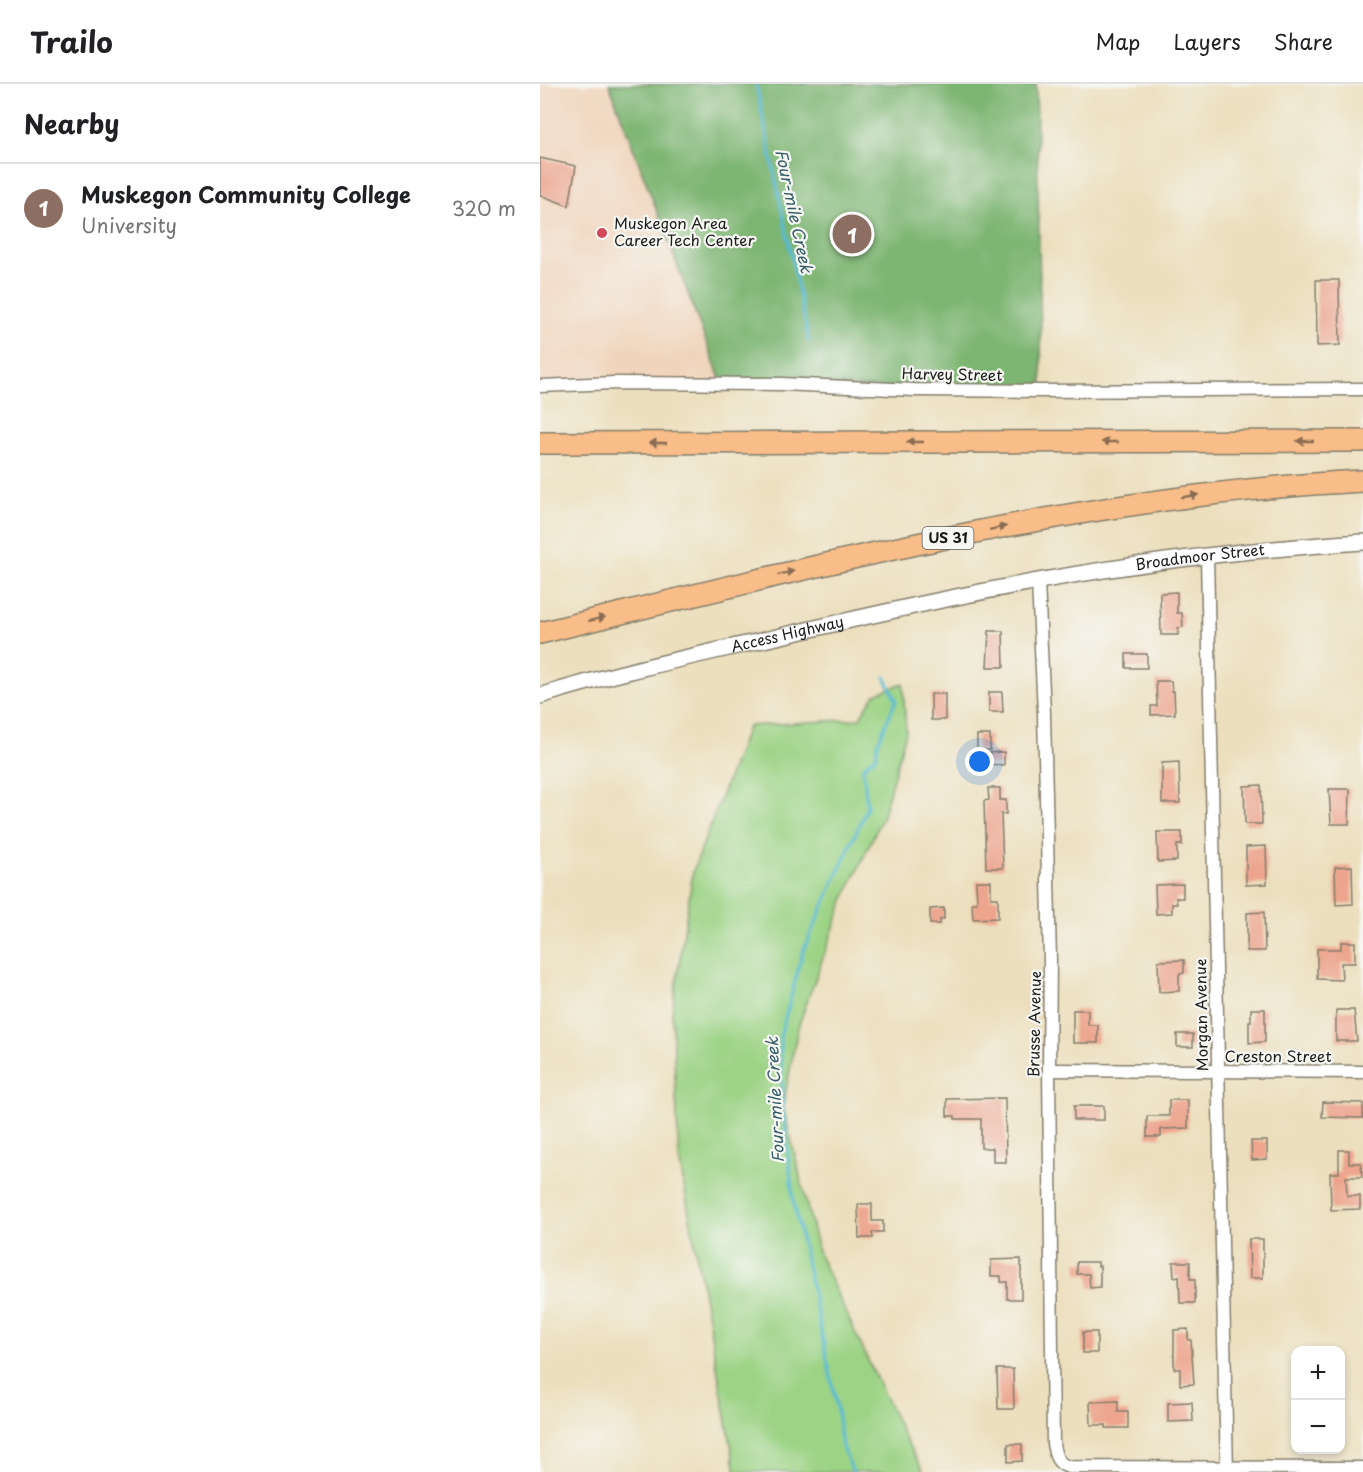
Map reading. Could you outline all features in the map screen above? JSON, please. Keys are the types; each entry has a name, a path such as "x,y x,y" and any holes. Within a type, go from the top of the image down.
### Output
{"highway":[{"path":"540,443 1363,441"},
{"name":"US 31","path":"540,633 806,568 1022,523 1203,494 1363,481"}],"street":[{"name":"Harvey Street","path":"540,386 615,383 781,384 914,390 1030,391 1363,389"},
{"name":"Broadmoor Street","path":"1038,582 1138,564 1363,542"},
{"name":"Morgan Avenue","path":"1207,557 1227,1470"},
{"name":"Access Highway","path":"540,696 616,675 861,617 1038,582"},
{"name":"Brusse Avenue","path":"1038,582 1044,714 1050,960 1053,1444 1056,1457 1062,1465 1068,1467 1227,1470"},
{"name":"Creston Street","path":"1049,1070 1363,1072"},
{"path":"1227,1470 1363,1468"}],"shaded area":[{"path":"540,84 1035,84 1042,391 540,382"}],"green space":[{"path":"609,84 1036,84 1042,391 722,384"},
{"path":"903,683 906,732 882,818 845,897 798,1027 783,1106 819,1255 902,1433 924,1472 736,1472 679,1158 672,1013 693,871 748,726 859,719 875,694"}],"building":[{"path":"540,158 576,166 569,206 540,195"},
{"path":"1316,280 1339,280 1340,345 1317,346"},
{"path":"1177,592 1177,613 1182,613 1183,627 1178,628 1178,635 1161,635 1160,593"},
{"path":"989,631 1003,631 1004,667 987,667"},
{"path":"1126,654 1147,654 1147,668 1126,668"},
{"path":"1156,681 1171,681 1175,714 1151,715 1151,706 1157,706"},
{"path":"989,692 1002,692 1003,712 989,712"},
{"path":"931,694 945,694 945,720 931,720"},
{"path":"977,735 990,735 990,750 977,750"},
{"path":"1004,752 1004,765 983,764 983,753"},
{"path":"1179,762 1180,803 1162,803 1162,763"},
{"path":"1261,785 1262,824 1245,824 1244,786"},
{"path":"988,788 1000,788 1000,800 1006,800 1006,814 1001,814 1003,868 986,868 984,801 989,800"},
{"path":"1329,789 1350,789 1349,824 1331,824"},
{"path":"1157,832 1182,832 1182,845 1177,845 1177,861 1158,862"},
{"path":"1266,846 1267,884 1246,885 1246,847"},
{"path":"1352,866 1353,904 1336,905 1335,867"},
{"path":"976,881 991,881 991,898 998,898 998,918 973,919 972,903 977,903"},
{"path":"1183,884 1183,898 1176,898 1177,904 1172,904 1172,913 1156,914 1155,885"},
{"path":"944,908 944,919 940,919 940,924 930,924 930,909"},
{"path":"1264,912 1265,951 1247,951 1247,913"},
{"path":"1341,942 1355,942 1355,963 1341,963 1342,980 1317,979 1317,949 1341,949"},
{"path":"1184,960 1184,973 1179,974 1179,991 1159,992 1158,961"},
{"path":"1251,1009 1265,1009 1265,1042 1249,1043"},
{"path":"1073,1010 1088,1010 1088,1025 1098,1025 1098,1043 1073,1043"},
{"path":"1336,1010 1354,1010 1357,1041 1336,1041"},
{"path":"1177,1034 1193,1034 1193,1047 1177,1047"},
{"path":"1005,1098 1006,1162 993,1162 993,1148 981,1148 981,1119 955,1119 955,1116 947,1116 947,1099"},
{"path":"1169,1100 1188,1100 1188,1128 1161,1129 1161,1137 1147,1137 1147,1116 1169,1116"},
{"path":"1323,1102 1363,1103 1363,1118 1322,1117"},
{"path":"1074,1106 1104,1106 1104,1120 1074,1120"},
{"path":"1251,1141 1267,1141 1267,1159 1252,1160"},
{"path":"1339,1150 1349,1150 1349,1163 1361,1163 1362,1177 1346,1177 1347,1196 1360,1196 1360,1209 1331,1210 1330,1173 1339,1173"},
{"path":"858,1204 872,1204 872,1221 883,1221 883,1232 872,1232 873,1238 859,1238"},
{"path":"1249,1239 1263,1239 1263,1278 1250,1278"},
{"path":"1021,1259 1021,1299 1007,1299 1007,1282 1001,1282 1001,1276 991,1276 991,1260"},
{"path":"1077,1262 1098,1262 1100,1287 1090,1288 1089,1274 1077,1274"},
{"path":"1173,1262 1190,1262 1190,1279 1195,1279 1195,1303 1180,1303 1179,1276 1174,1277"},
{"path":"1188,1329 1194,1384 1180,1385 1180,1369 1174,1369 1174,1330"},
{"path":"1083,1332 1097,1332 1097,1353 1083,1353"},
{"path":"997,1369 1013,1369 1014,1409 998,1409"},
{"path":"1118,1401 1118,1412 1128,1412 1128,1428 1091,1425 1090,1402"},
{"path":"1192,1402 1193,1421 1168,1422 1168,1403"},
{"path":"1008,1444 1022,1444 1022,1461 1008,1462"}],"waterway":[{"name":"Four-mile Creek","path":"756,84 809,342"},
{"name":"Four-mile Creek","path":"853,1472 842,1447 835,1397 793,1199 783,1106 780,1037 803,951 867,808 863,767 876,756 878,742 896,700 885,677"}],"place":[{"name":"Muskegon Area Career Tech Center","path":"602,233"},
{"name":"Muskegon Community College","path":"852,234"}]}
